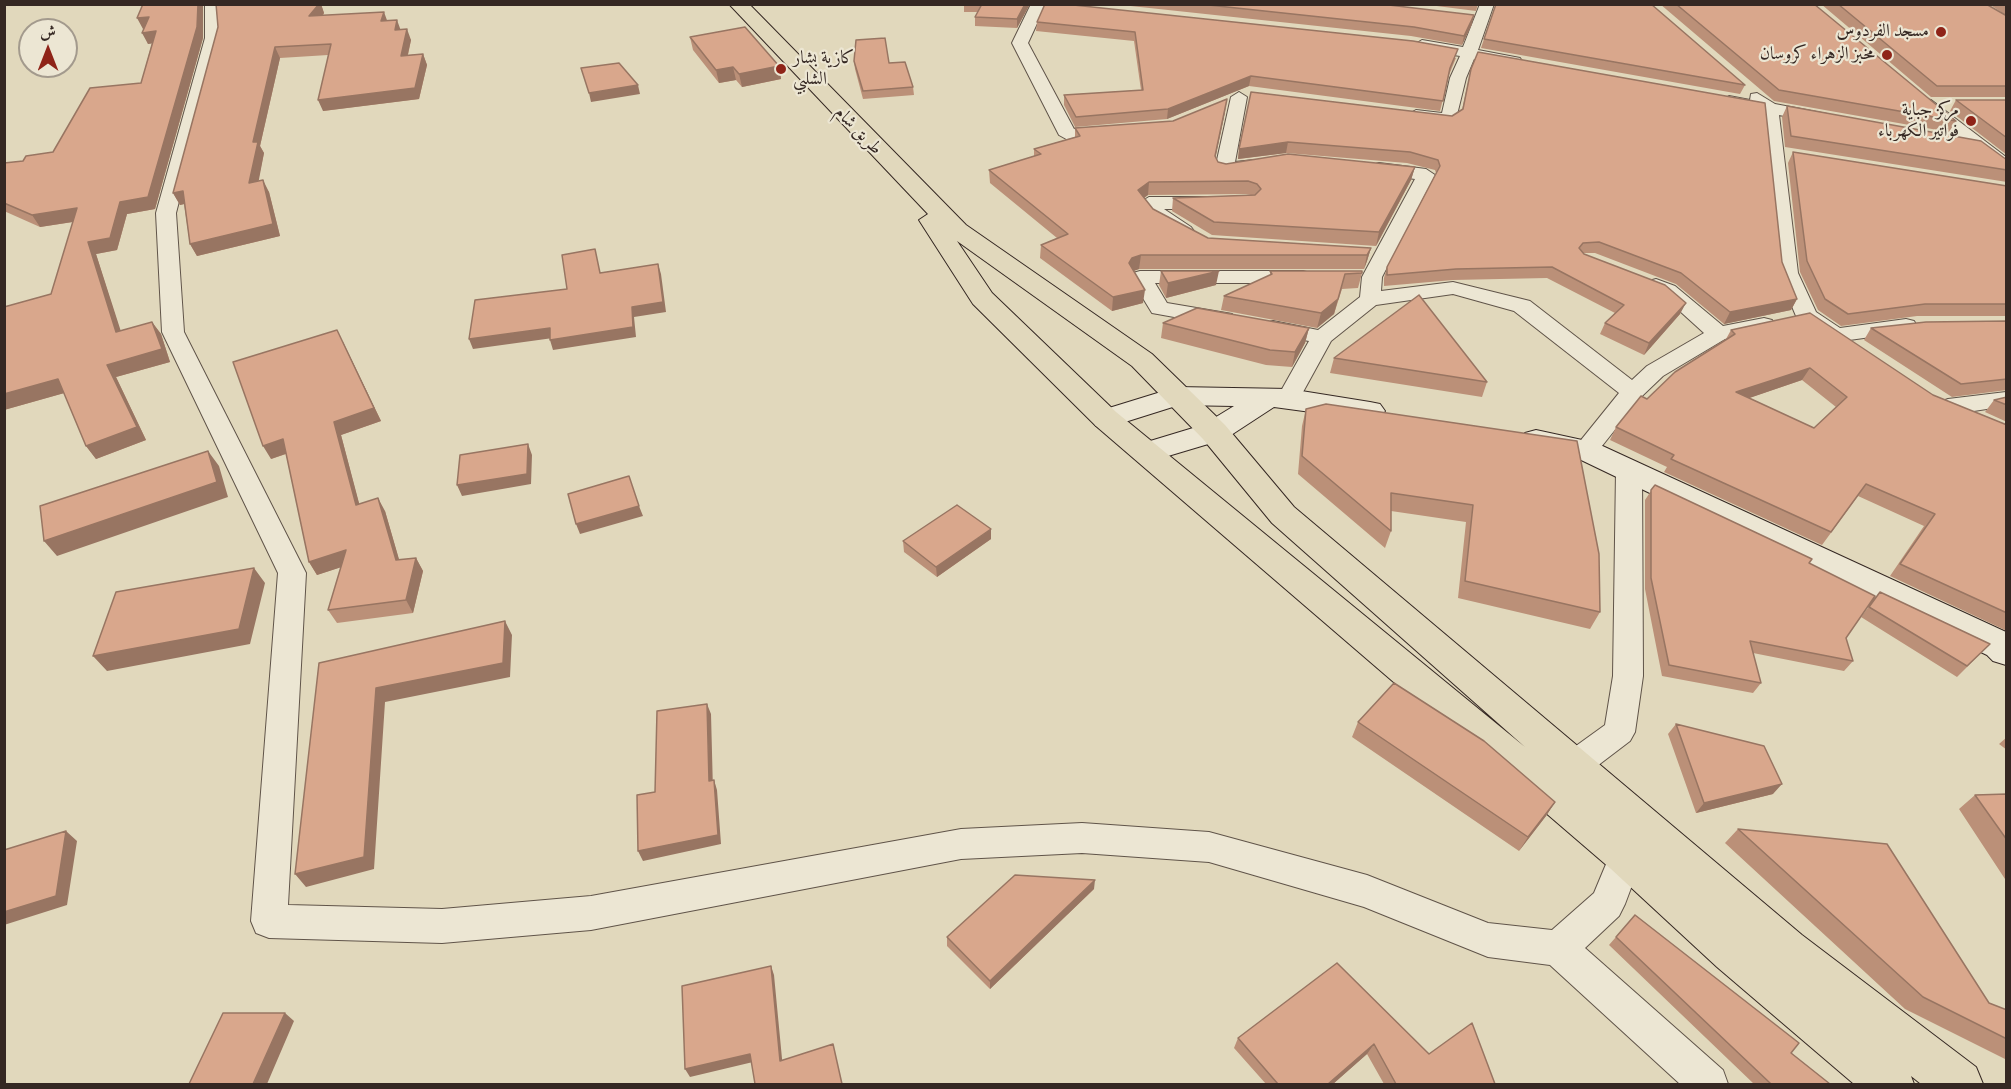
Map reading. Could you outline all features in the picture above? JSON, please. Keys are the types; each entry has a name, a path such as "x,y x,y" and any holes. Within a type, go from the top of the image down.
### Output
{"main road":[{"name":"طريق شام","path":"738,4 904,178"},
{"path":"904,178 957,230 1142,360 1214,432 1283,515 1786,950 1959,1084"},
{"path":"904,178 982,298 1106,419 1626,856 1733,952 1890,1084"},
{"path":"1106,419 1177,396 1278,398 1402,417"},
{"path":"1148,452 1214,432 1278,398"},
{"path":"1504,434 1585,450 2000,645 2007,651"}],"street":[{"path":"212,4 213,38 166,213 173,332 292,573 269,921 442,926 591,913 961,844 1082,838 1209,847 1367,891 1488,940 1558,948 1709,1084"},
{"path":"1044,5 1020,43 1068,135 1125,130"},
{"path":"1463,16 1485,11"},
{"path":"1402,113 1449,119 1467,52 1485,11"},
{"path":"1411,43 1525,63"},
{"path":"1743,87 1770,109 1788,273 1807,316 1865,354"},
{"path":"1220,106 1249,93 1261,95"},
{"path":"1228,186 1239,98"},
{"path":"1712,98 1839,121"},
{"path":"1949,104 1921,100 2007,165"},
{"path":"1944,139 1978,145"},
{"path":"1774,153 1797,156"},
{"path":"1197,238 1160,217 1149,203 1228,186 1276,162"},
{"path":"1278,398 1322,337 1371,288 1383,254 1426,175 1363,167"},
{"path":"1360,253 1383,254"},
{"path":"1322,337 1160,308 1140,277 1326,277"},
{"path":"1349,277 1371,288 1454,288 1522,306 1634,392"},
{"path":"1638,279 1668,290 1718,334"},
{"path":"1585,450 1655,371 1718,334 1807,316"},
{"path":"1835,335 1928,325"},
{"path":"1977,420 1941,403 2007,399"},
{"path":"1573,766 1619,732 1628,676 1629,471"},
{"path":"1558,948 1608,904 1626,856"}],"building":[{"path":"143,4 198,4 197,27 148,197 120,202 110,238 88,242 116,332 152,322 162,349 107,365 137,427 86,446 58,379 4,394 4,307 51,294 77,208 32,215 4,203 4,163 23,161 26,156 53,152 90,88 141,83 156,31 142,33 149,17 137,18"},
{"path":"216,4 319,4 309,16 384,12 381,21 397,20 395,30 407,29 401,56 423,54 415,88 318,100 331,44 275,47 253,142 258,142 249,183 263,180 273,224 190,244 183,191 173,193 218,27"},
{"path":"982,4 1025,4 1017,19 975,17"},
{"path":"1045,4 1064,4 1413,41 1458,49 1450,68 1443,101 1251,76 1168,109 1076,117 1064,95 1143,90 1135,32 1037,22"},
{"path":"1199,4 1380,4 1474,15 1464,36 1414,27"},
{"path":"1496,4 1651,4 1745,85 1484,39"},
{"path":"1676,4 1814,4 1956,121 1779,90"},
{"path":"1838,4 1986,4 2007,16 2007,86 1937,86"},
{"path":"745,27 779,66 739,74 733,67 716,70 690,37"},
{"path":"885,38 889,63 905,62 913,87 863,91 854,61 856,40"},
{"path":"1478,52 1765,103 1782,262 1797,299 1730,312 1681,273 1599,242 1583,243 1579,248 1584,254 1665,285 1686,303 1649,343 1605,323 1624,305 1552,267 1456,269 1387,275 1387,267 1440,166 1438,160 1410,152 1288,142 1239,149 1251,92 1452,116 1463,109 1471,69"},
{"path":"619,63 638,85 589,93 581,68"},
{"path":"1227,99 1215,156 1218,162 1226,164 1288,154 1415,167 1379,232 1214,222 1173,198 1255,195 1261,189 1257,184 1248,181 1149,182 1138,190 1153,209 1208,238 1371,248 1367,255 1141,255 1132,258 1129,263 1145,290 1113,297 1041,245 1068,234 989,170 1041,154 1034,149 1080,136 1075,128 1173,121"},
{"path":"1956,100 2007,100 2007,138"},
{"path":"1787,106 1981,141 2007,160 2007,170 1791,136"},
{"path":"1793,152 2007,186 2007,304 1925,304 1848,314 1825,299 1807,261"},
{"path":"595,249 600,273 658,264 663,302 632,307 633,327 550,340 550,328 469,339 475,300 567,289 562,255"},
{"path":"1161,271 1219,271 1168,283"},
{"path":"1270,271 1362,271 1362,273 1345,274 1338,299 1321,313 1224,296 1272,274"},
{"path":"1419,295 1487,382 1334,358"},
{"path":"1197,308 1309,328 1295,352 1270,350 1163,323"},
{"path":"1810,313 1933,395 2007,425 2007,613 1900,564 1935,514 1866,484 1831,532 1671,459 1674,455 1616,427 1641,396 1647,399 1675,372 1735,334 1731,330","holes":["1810,368 1847,397 1814,428 1736,392"]},
{"path":"2007,321 2007,379 1961,384 1871,328 1926,322"},
{"path":"337,330 374,408 334,422 356,505 378,498 396,560 416,558 406,600 328,610 346,550 309,562 283,439 263,446 233,362"},
{"path":"2007,397 2007,405 1994,400"},
{"path":"1326,404 1577,441 1599,554 1600,612 1465,581 1473,505 1391,493 1391,531 1302,456 1306,409"},
{"path":"528,444 527,474 457,485 460,455"},
{"path":"208,451 217,482 44,541 40,506"},
{"path":"629,476 639,506 576,524 568,494"},
{"path":"1655,485 1812,559 1809,563 1875,596 1846,638 1853,661 1750,641 1761,683 1669,665 1651,578 1651,490"},
{"path":"957,505 991,529 936,567 903,541"},
{"path":"254,568 239,629 93,656 116,592"},
{"path":"1880,592 1990,644 1967,666 1869,607"},
{"path":"505,621 503,663 376,688 364,857 295,874 319,663"},
{"path":"1394,683 1484,741 1555,802 1528,837 1358,722"},
{"path":"707,704 709,781 714,780 718,835 638,851 637,795 655,792 657,711"},
{"path":"1676,724 1764,746 1782,784 1704,803"},
{"path":"2007,794 2007,840 1975,795"},
{"path":"1738,829 1887,844 1989,1003 2007,1010 2007,1039 1923,997"},
{"path":"66,831 56,896 4,912 4,850"},
{"path":"1015,875 1095,880 990,981 947,937"},
{"path":"1635,915 1799,1043 1791,1053 1830,1084 1771,1084 1616,937"},
{"path":"1337,963 1429,1054 1472,1023 1495,1084 1396,1084 1374,1044 1328,1084 1278,1084 1238,1038"},
{"path":"771,966 780,1061 833,1044 842,1084 755,1084 750,1054 685,1069 682,986"},
{"path":"223,1013 285,1013 253,1084 189,1084"}],"place":[{"name":"مسجد الفردوس","path":"1941,32"},
{"name":"مخبز الزهراء كروسان","path":"1887,55"},
{"name":"كازية بشار الشلبي","path":"781,69"},
{"name":"مركز جباية فواتير الكهرباء","path":"1971,121"}]}
